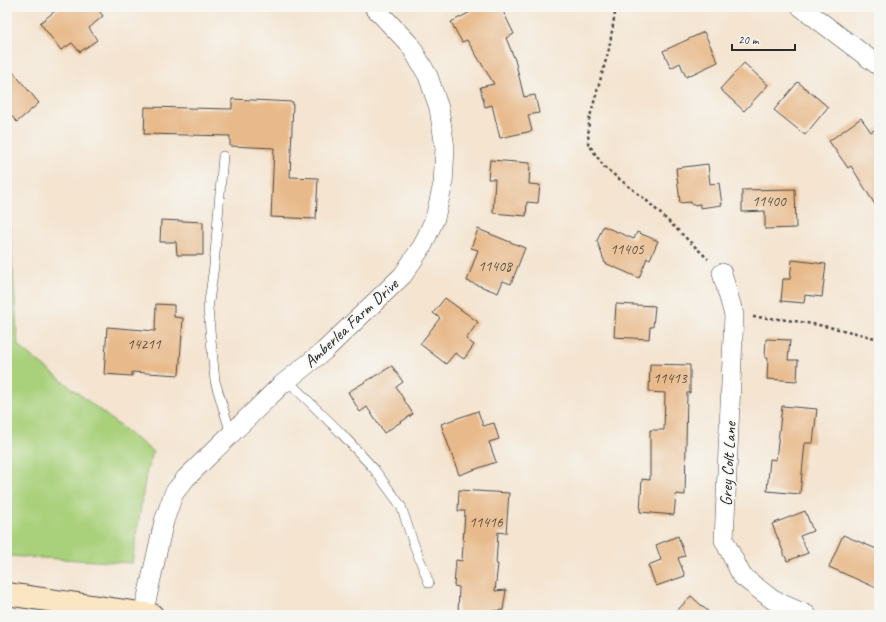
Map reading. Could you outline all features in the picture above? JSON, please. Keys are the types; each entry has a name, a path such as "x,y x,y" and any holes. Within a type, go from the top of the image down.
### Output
{"main road":[{"path":"7,594 146,614"}],"street":[{"name":"Amberlea Farm Drive","path":"146,614 164,521 174,492 186,478 287,380 324,351 403,274 424,245 435,218 443,184 445,148 439,108 428,76 410,45 374,7"},
{"path":"801,7 879,66"},
{"name":"Grey Colt Lane","path":"722,274 734,315 724,540 742,576 773,600 807,615"}],"lane":[{"path":"223,156 214,266 208,309 216,384 231,434"},
{"path":"287,380 341,433 374,469 401,506 429,583"}],"path":[{"path":"616,7 609,49 589,120 588,143 604,167 645,199 722,274"},
{"path":"734,315 779,318 849,331 879,339"}],"green space":[{"path":"7,188 18,346 153,452 146,474 132,563 7,556"}],"building":[{"path":"60,7 96,7 103,16 89,28 97,40 80,52 72,43 61,50 40,23"},
{"path":"480,7 501,7 514,34 506,38 515,60 524,97 535,95 539,113 528,115 532,131 500,138 492,105 485,107 480,87 494,84 467,40 462,42 451,22"},
{"path":"704,32 718,62 686,77 680,63 671,68 663,51"},
{"path":"744,63 768,85 744,111 720,89"},
{"path":"7,65 39,103 17,122 7,111"},
{"path":"798,82 828,107 805,135 774,110"},
{"path":"232,99 293,102 290,177 318,178 316,219 271,217 274,148 230,146 230,136 144,134 145,107 232,109"},
{"path":"861,118 871,132 879,127 879,211 851,166 848,168 829,141"},
{"path":"490,160 530,163 529,184 540,185 538,203 527,202 526,216 493,213 495,179 488,179"},
{"path":"708,164 710,184 719,183 722,205 700,208 700,204 692,205 691,202 680,203 676,168"},
{"path":"795,189 796,228 765,229 765,211 742,212 742,190"},
{"path":"161,220 203,222 203,255 177,255 176,242 160,242"},
{"path":"603,226 634,239 637,232 658,241 650,259 647,258 639,278 605,263 597,241"},
{"path":"478,229 525,248 511,284 503,281 498,293 467,281 478,250 471,248"},
{"path":"792,260 826,264 822,297 805,295 804,303 781,301 783,279 790,279"},
{"path":"445,298 478,322 466,339 474,345 464,359 455,353 446,364 420,344 440,318 433,313"},
{"path":"156,304 174,305 174,317 183,318 179,375 132,372 132,376 104,374 107,327 155,331"},
{"path":"616,304 655,306 653,327 650,327 649,339 614,337"},
{"path":"766,339 790,340 788,360 798,360 797,381 767,379 768,358 765,358"},
{"path":"650,364 690,365 690,393 687,393 685,495 676,494 674,515 640,512 642,479 650,480 650,430 664,430 665,393 649,392"},
{"path":"392,366 403,382 396,387 413,414 384,433 367,407 360,412 348,392"},
{"path":"782,406 817,409 813,443 805,443 800,494 767,491 770,459 776,460"},
{"path":"478,411 483,426 494,423 499,439 489,442 496,462 459,475 441,424"},
{"path":"459,490 509,493 506,533 498,532 496,564 498,564 495,591 506,590 503,610 492,611 492,615 458,615 459,587 454,586 456,560 462,561 465,511 458,511"},
{"path":"805,511 813,531 800,536 808,553 787,561 772,524"},
{"path":"843,535 879,550 879,589 829,567"},
{"path":"678,536 685,556 678,558 685,576 656,586 648,565 661,560 656,545"},
{"path":"691,596 712,615 673,615"}]}
